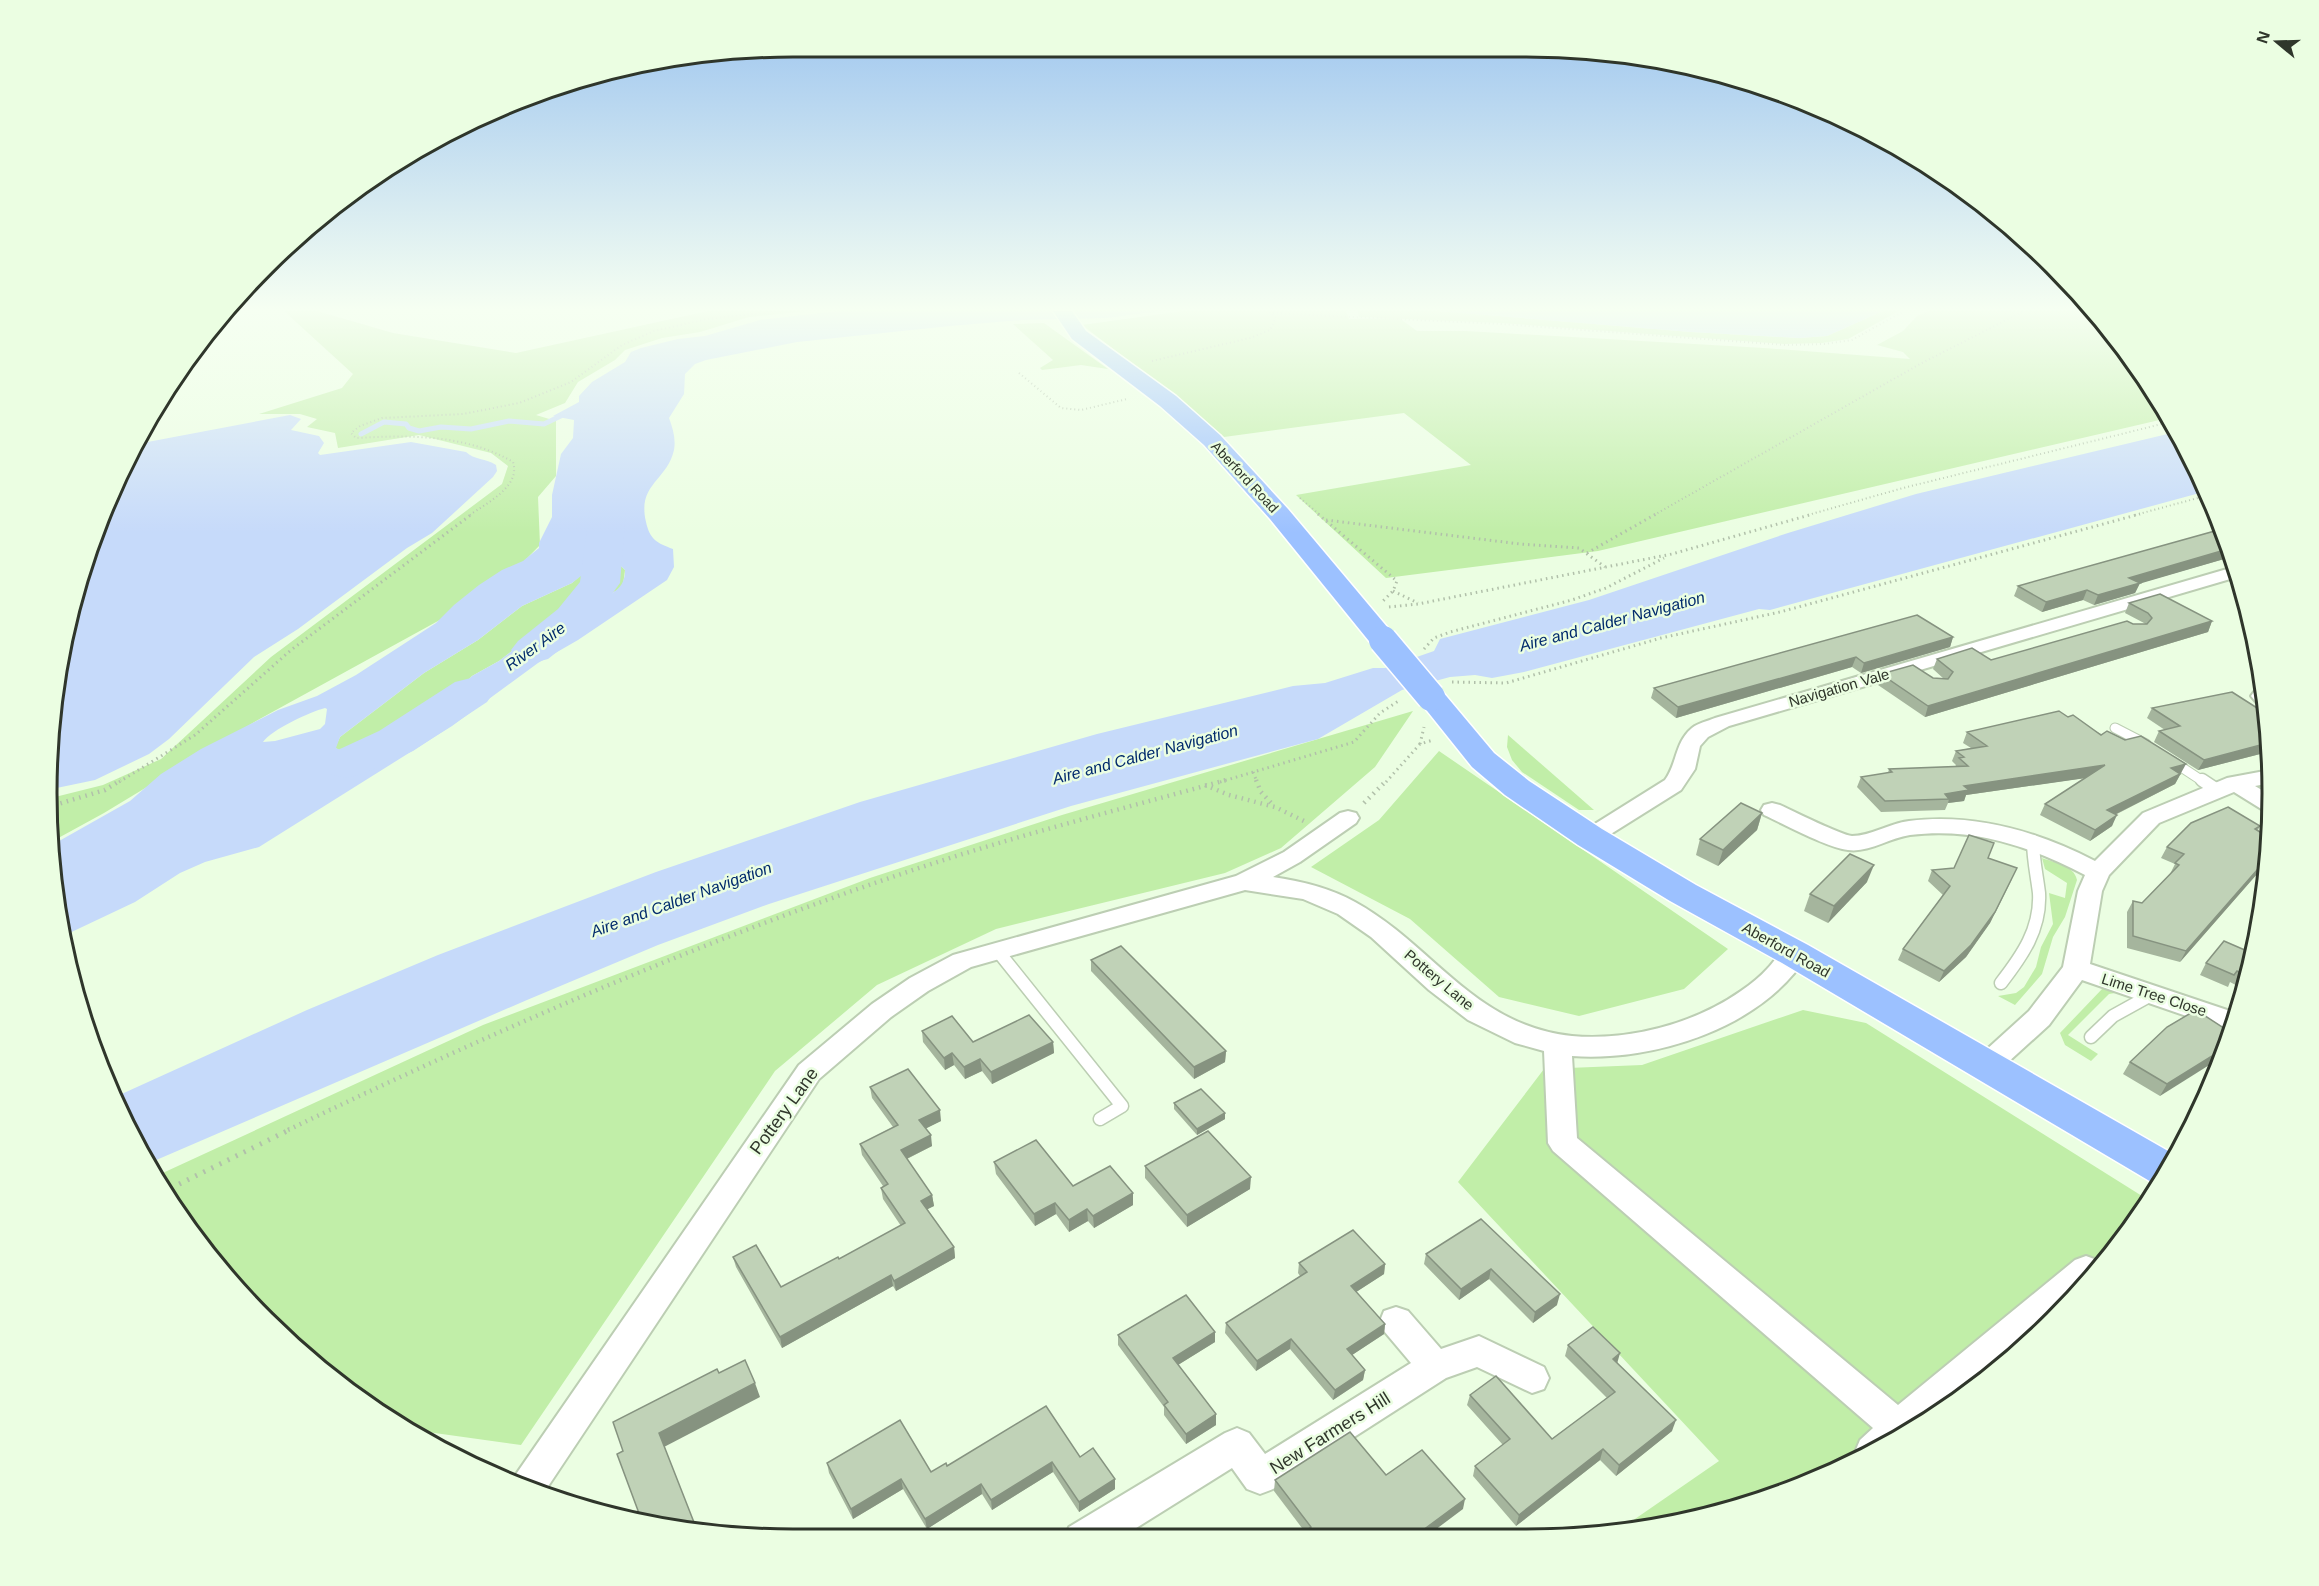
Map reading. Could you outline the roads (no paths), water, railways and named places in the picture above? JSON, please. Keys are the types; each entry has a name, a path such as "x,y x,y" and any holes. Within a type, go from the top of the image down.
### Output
{"main road":[{"name":"Aberford Road","path":"1145,385 1212,440 1280,514 1483,759 1517,788 1590,837 1683,893 1795,954 2159,1167"}],"street":[{"name":"Navigation Vale","path":"1590,837 1674,785 1684,769 1689,745 1700,732 1722,722 2228,574"},
{"path":"2103,610 2127,624"},
{"path":"1912,666 1937,683"},
{"path":"1985,1067 2039,1018 2076,969 2090,891 2098,872 2151,818 2226,786 2261,778"},
{"path":"2226,786 2262,801"},
{"path":"1772,810 1847,843 1865,841 1898,829 1923,826 1995,829 2033,841 2098,872"},
{"name":"Pottery Lane","path":"531,1481 809,1072 846,1037 890,1002 921,982 963,961 1245,882 1292,857 1348,818"},
{"name":"Pottery Lane","path":"1245,882 1298,889 1329,899 1384,933 1454,996 1489,1020 1532,1039 1576,1048 1610,1047 1687,1031 1746,1001 1770,982 1795,954"},
{"name":"Lime Tree Close","path":"2076,969 2154,993 2226,1019"},
{"path":"1557,1044 1563,1143 1898,1427 2085,1271"},
{"path":"1396,1321 1435,1366"},
{"name":"New Farmers Hill","path":"1098,1529 1237,1445 1260,1477 1435,1366 1479,1351 1532,1378"}],"lane":[{"path":"2115,728 2226,786"},
{"path":"2001,983 2023,955 2034,930 2039,906 2032,857 2033,841"},
{"path":"997,950 1122,1106 1100,1119"},
{"path":"2091,1036 2113,1016 2154,993"}],"water":[{"path":"589,385 684,385 684,394 669,418 675,442 674,450 665,469 649,491 644,509 652,537 658,543 673,549 674,567 667,580 578,640 538,663 452,726 259,847 205,862 180,873 135,902 70,933 63,889 59,841 130,801 161,774 201,749 278,710 317,696 356,675 436,623 479,585 502,570 523,561 539,548 539,543 552,517 552,495 561,454 573,438 574,420 553,416 579,402 579,396","holes":["609,564 621,566 625,570 623,580 611,594 572,608 564,613 564,617 547,624 499,661 472,676 448,701 412,716 415,728 398,739 377,748 356,753 336,748 340,737 424,673 478,640 522,606","327,709 325,724 320,729 263,742 282,727 301,717"]},
{"path":"290,415 301,419 291,430 319,436 324,443 318,453 320,455 411,442 466,452 496,465 497,471 432,533 407,548 298,629 254,657 169,739 149,754 95,780 57,788 63,697 82,603 113,511 147,442"},
{"name":"Aire and Calder Navigation","path":"2168,434 2198,493 1770,610 1759,609 1524,672 1492,678 1475,675 1450,677 1402,690 1318,739 1071,806 769,904 658,945 156,1160 122,1094 307,1010 438,955 656,872 860,802 1097,734 1293,686 1325,683 1373,668 1385,668 1434,651 1440,639 1589,600 1788,533 1916,494"}],"waterway":[{"path":"361,434 384,422 406,424 409,428 419,431 441,427 471,429 509,421 544,424 567,413"},
{"name":"River Aire","path":"533,650 573,618 600,583 609,499"},
{"name":"River Aire","path":"346,764 396,741 471,692"}]}
